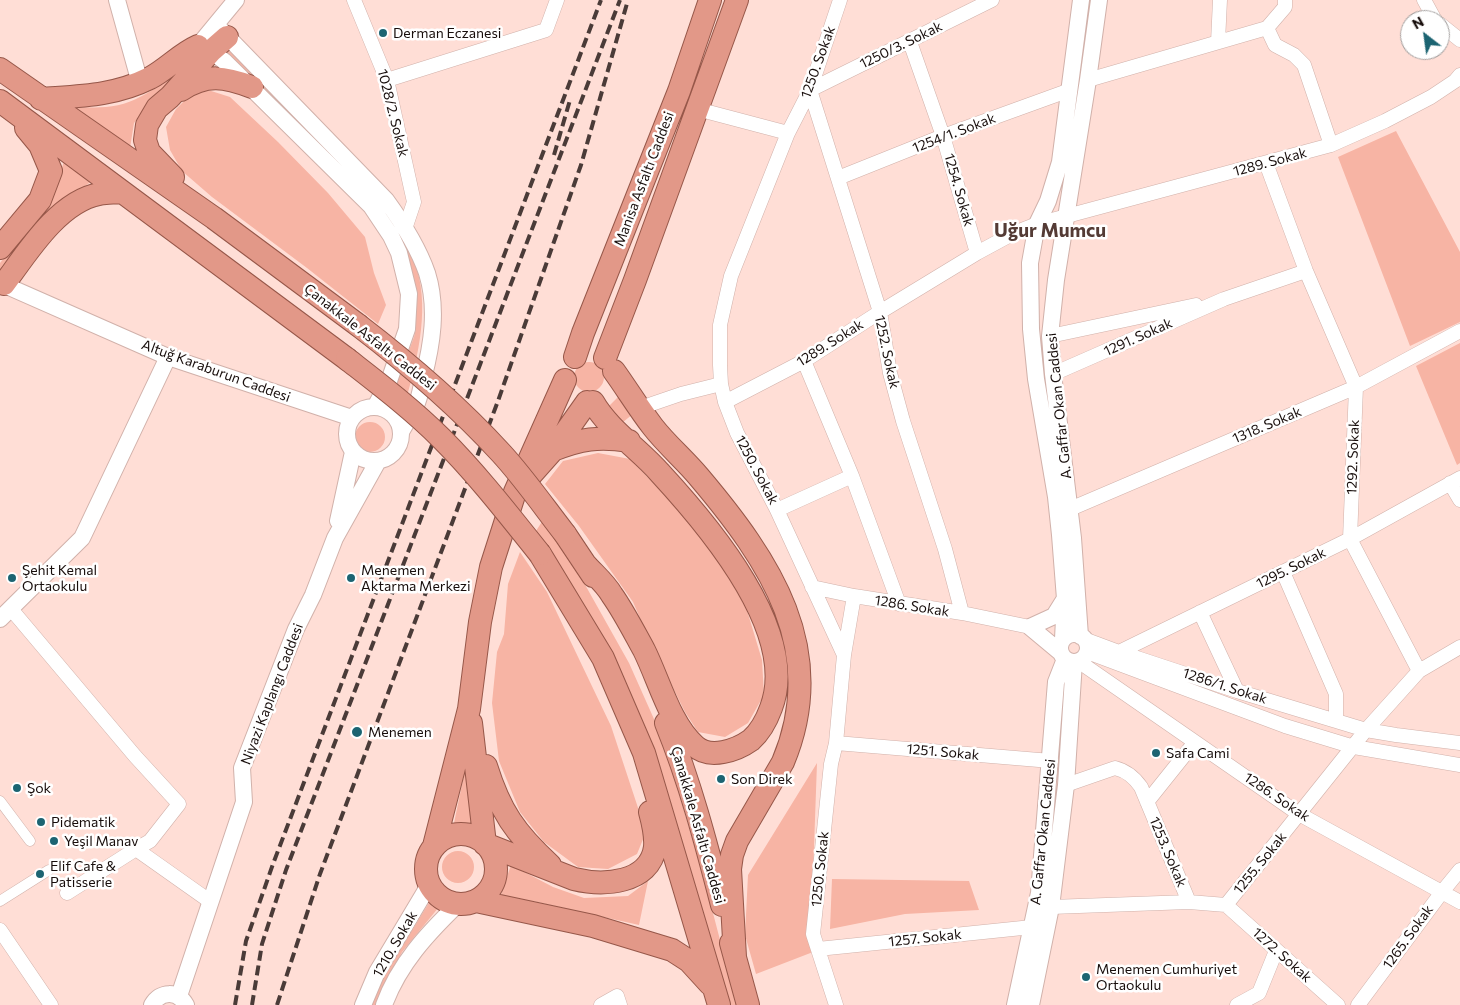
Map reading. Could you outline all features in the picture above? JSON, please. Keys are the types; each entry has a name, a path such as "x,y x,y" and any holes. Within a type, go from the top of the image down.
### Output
{"highway":[{"name":"Manisa Asfaltı Caddesi","path":"575,358 583,333 679,91 710,0"},
{"name":"Manisa Asfaltı Caddesi","path":"609,364 697,109 737,0"},
{"path":"41,99 120,91 152,77 189,50 213,39"},
{"path":"170,97 213,39"},
{"name":"Çanakkale Asfaltı Caddesi","path":"0,69 214,218 358,325 414,369 477,429 516,470 565,534 617,616 658,702 681,760 706,844 748,1005"},
{"path":"214,218 154,159 146,146 145,133 147,125 156,108 197,81 216,77 233,80 252,87"},
{"path":"4,103 347,359 403,403 440,437 495,497 540,554 603,658 623,703 644,753 716,996"},
{"path":"0,248 40,200 51,171 40,145 4,103"},
{"path":"2,283 60,215 81,201 98,194 122,192"},
{"path":"434,846 469,709 484,594 495,553 515,492 565,380 569,364 582,354 590,352 609,364 653,426 713,494 761,561 784,604 799,654 801,692 784,762 742,833 732,855 730,883 735,957"},
{"path":"515,492 552,450 590,402 602,398 608,393 613,386 609,364"},
{"path":"565,380 572,394 579,399 590,402 660,472 705,525 743,580 760,612 772,646 777,679 776,693 768,716 752,738 742,746 730,751 708,752 697,749 677,722 644,651 611,593 585,564"},
{"path":"552,450 592,438 629,441"},
{"path":"623,703 625,736 650,812 655,836 654,849 645,867 636,875 615,881 588,882 485,844 477,838 459,834 441,840 428,855 426,875 429,885 436,894 446,901 467,902 593,926 672,950 689,961 716,996"},
{"path":"467,902 484,896 490,888 496,870 495,860 485,844 469,709"},
{"path":"469,709 494,792 507,817 519,833 559,872"}],"street":[{"path":"116,0 140,82"},
{"path":"213,39 236,0"},
{"name":"1028/2. Sokak","path":"354,0 387,80 414,202 405,229"},
{"path":"387,80 546,30 557,0"},
{"name":"1250. Sokak","path":"836,1005 813,934 831,764 836,743 844,655 778,510 737,433 725,402 721,384 720,325 731,276 788,133 810,90 840,0"},
{"name":"1250/3. Sokak","path":"810,90 992,0"},
{"name":"A. Gaffar Okan Caddesi","path":"1015,1005 1039,893 1056,682 1074,650 1065,599 1056,497 1036,379 1031,329 1030,263 1038,224 1048,201 1060,162 1081,0"},
{"name":"A. Gaffar Okan Caddesi","path":"1031,1005 1051,907 1066,784 1077,578 1050,336 1052,307 1065,216 1088,80 1099,0"},
{"path":"1218,42 1220,0"},
{"path":"1088,80 1266,28 1285,7 1285,0"},
{"path":"1266,28 1275,45 1294,56 1304,65 1331,145"},
{"path":"1450,32 1460,40"},
{"path":"213,39 252,87 371,206 391,236 399,253 408,294 407,329 389,381 375,407"},
{"path":"213,39 386,200 421,258 427,275 433,317 432,338 417,404 401,432 400,442 395,451 387,458 378,461 364,460 353,452 346,432 352,418 362,409 375,407 383,408 396,418 401,432"},
{"name":"1254. Sokak","path":"910,42 944,136 978,253"},
{"name":"1289. Sokak","path":"725,402 804,361 880,312 1014,233 1065,216 1331,145 1385,121 1431,97 1455,81 1460,75"},
{"name":"1252. Sokak","path":"810,90 880,312 890,373 900,411 945,549 962,614"},
{"name":"1254/1. Sokak","path":"838,178 944,136 1070,90"},
{"path":"697,109 788,133"},
{"name":"1292. Sokak","path":"1266,163 1306,272 1356,387 1350,540"},
{"name":"1291. Sokak","path":"1053,374 1224,299 1306,272"},
{"name":"Altuğ Karaburun Caddesi","path":"2,283 168,357 352,418"},
{"name":"1291. Sokak","path":"1050,336 1224,299"},
{"name":"1318. Sokak","path":"1070,509 1356,387 1460,331"},
{"path":"67,893 150,841 179,804 6,614 82,538 168,357"},
{"path":"804,361 852,476 899,604"},
{"path":"640,408 681,394 721,384"},
{"name":"Niyazi Kaplangı Caddesi","path":"335,538 353,452"},
{"name":"Niyazi Kaplangı Caddesi","path":"182,1001 211,902 244,802 242,768 296,629 313,595 335,538 378,461"},
{"path":"778,510 852,476"},
{"path":"1455,480 1460,500"},
{"name":"1295. Sokak","path":"1119,652 1350,540 1455,480"},
{"path":"1350,540 1419,671"},
{"path":"1283,572 1336,694 1336,721"},
{"name":"1286. Sokak","path":"812,587 1030,627"},
{"path":"844,655 854,596"},
{"path":"1030,627 1054,616 1065,599"},
{"path":"1200,612 1237,691"},
{"path":"1030,627 1074,650"},
{"path":"1366,730 1419,671 1460,647"},
{"name":"1286. Sokak","path":"1074,650 1195,742 1299,814 1460,902"},
{"name":"1286/1. Sokak","path":"1074,650 1119,652 1237,691 1366,730"},
{"name":"1286/1. Sokak","path":"1074,650 1285,726 1354,746"},
{"path":"1366,730 1396,736 1460,743"},
{"name":"1255. Sokak","path":"1051,907 1189,902 1226,905 1366,730"},
{"name":"1253. Sokak","path":"1147,802 1195,742"},
{"name":"1251. Sokak","path":"836,743 1051,761"},
{"path":"1354,746 1460,766"},
{"name":"1253. Sokak","path":"1066,784 1115,768 1135,778 1141,787 1189,902"},
{"path":"0,801 30,841"},
{"path":"136,849 211,902"},
{"path":"0,901 50,870"},
{"name":"1265. Sokak","path":"1358,1005 1460,870"},
{"name":"1210. Sokak","path":"363,1005 377,972 429,885"},
{"name":"1210. Sokak","path":"384,1005 397,974 409,956 429,932 467,902"},
{"name":"1272. Sokak","path":"1226,905 1338,1005"},
{"name":"1257. Sokak","path":"818,949 1032,926"},
{"path":"0,930 51,1005"},
{"path":"1238,1005 1259,993 1276,951"},
{"path":"152,1005 157,998 168,994 182,1001"},
{"path":"601,1005 618,1000"}],"shaded area":[{"path":"226,47 345,167 393,220 406,240 421,286 422,321 417,356 404,407 386,401 401,372 416,328 416,307 405,252 227,53"},
{"path":"189,61 134,123 130,148 71,107 106,107 130,102 151,91"},
{"path":"208,90 230,97 328,193 365,237 374,273 386,305 378,324 212,197 182,171 170,150 166,127 176,109 189,96"},
{"path":"1396,131 1460,252 1460,322 1410,346 1338,157"},
{"path":"64,161 91,182 59,203 0,272 0,263 53,198"},
{"path":"1460,343 1460,463 1457,465 1416,366"},
{"path":"589,362 600,366 604,377 600,388 589,392 578,388 574,377 578,366"},
{"path":"619,396 634,413 622,423 606,409"},
{"path":"370,422 376,423 384,431 384,443 376,451 370,452 364,451 356,443 355,437 356,431 364,423"},
{"path":"598,453 630,459 667,497 715,555 746,607 762,660 764,695 748,723 725,737 698,732 685,712 653,648 633,602 579,526 545,484 563,461"},
{"path":"543,520 574,565 629,663 662,737 702,871 737,1005 728,1005 693,888 670,800 650,743 536,531"},
{"path":"520,552 547,592 611,726 646,832 637,854 608,869 578,867 544,842 520,812 499,761 492,703 497,652 504,634 508,584"},
{"path":"469,751 479,831 454,823"},
{"path":"817,763 811,931 813,952 756,974 745,935 748,875"},
{"path":"458,851 464,852 469,856 473,861 473,873 469,878 464,882 458,883 452,882 447,878 443,873 442,867 443,861 447,856 452,852"},
{"path":"511,865 553,887 584,898 628,896 648,881 639,925 537,902 500,897"},
{"path":"832,879 969,881 979,910 905,914 830,929"},
{"path":"430,901 439,907 402,952 376,1005 369,1005 374,992"}],"railway":[{"path":"235,1005 246,941 273,864 601,0"},
{"path":"252,1005 262,944 286,870 620,0"},
{"path":"277,1005 320,874 498,401 581,165 628,0"},
{"path":"554,155 570,100"}],"place":[{"name":"Derman Eczanesi","path":"383,33"},
{"name":"Şehit Kemal Ortaokulu","path":"12,578"},
{"name":"Menemen Aktarma Merkezi","path":"351,578"},
{"name":"Menemen","path":"357,732"},
{"name":"Safa Cami","path":"1156,753"},
{"name":"Son Direk","path":"721,779"},
{"name":"Şok","path":"17,788"},
{"name":"Pidematik","path":"41,822"},
{"name":"Yeşil Manav","path":"54,841"},
{"name":"Elif Cafe & Patisserie","path":"40,874"},
{"name":"Menemen Cumhuriyet Ortaokulu","path":"1086,977"}],"district":[{"name":"Uğur Mumcu","path":"1050,231"}]}
